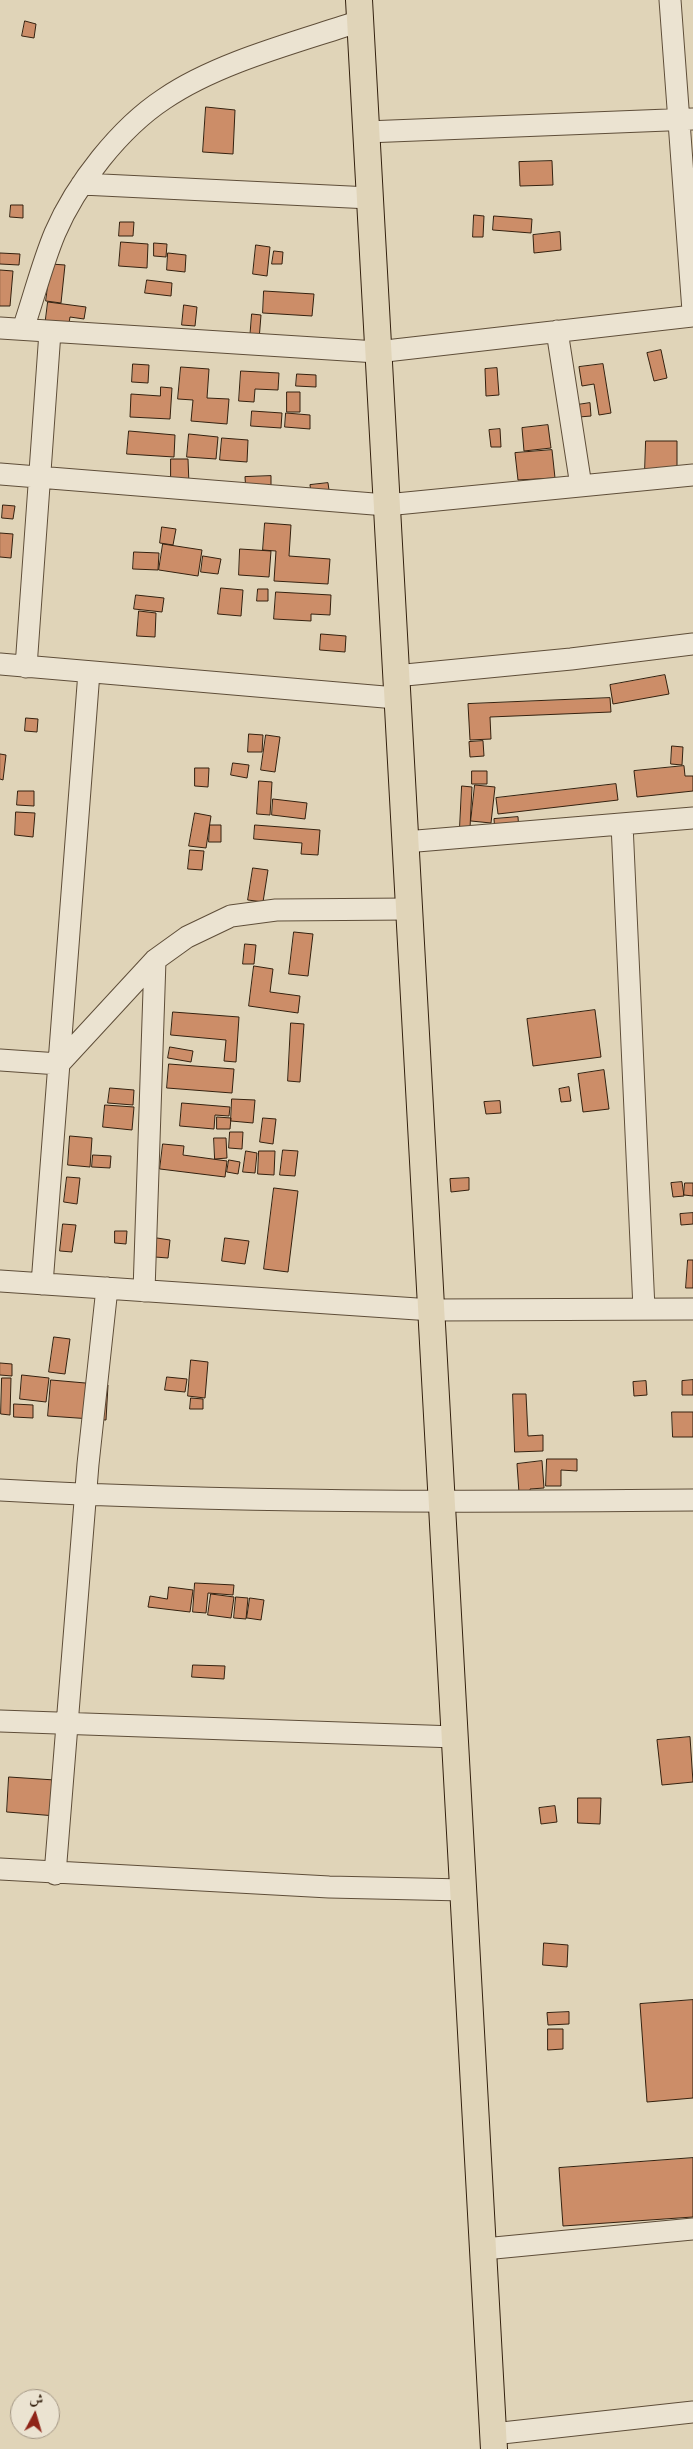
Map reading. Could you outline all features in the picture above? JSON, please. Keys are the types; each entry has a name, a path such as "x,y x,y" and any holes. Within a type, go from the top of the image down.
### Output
{"main road":[{"path":"360,10 377,352 432,1310 493,2442"}],"street":[{"path":"670,0 686,119 693,311"},
{"path":"23,330 56,232 82,184 115,140 164,99 220,69 360,10"},
{"path":"366,132 686,119"},
{"path":"82,184 370,198"},
{"path":"0,328 377,352 693,316"},
{"path":"557,331 581,486"},
{"path":"26,667 50,332"},
{"path":"0,474 386,505 693,475"},
{"path":"0,664 89,672 396,687 571,659 693,644"},
{"path":"42,1284 89,672"},
{"path":"405,842 693,818"},
{"path":"622,824 644,1309"},
{"path":"59,1064 155,960 187,937 231,916 276,910 409,909"},
{"path":"144,1291 155,960"},
{"path":"0,1060 59,1064"},
{"path":"0,1281 432,1310 693,1309"},
{"path":"55,1874 85,1495 107,1288"},
{"path":"0,1490 85,1495 442,1502 693,1500"},
{"path":"0,1720 455,1737"},
{"path":"0,1869 55,1874 329,1887 464,1890"},
{"path":"484,2249 693,2229"},
{"path":"493,2442 693,2412"}],"building":[{"path":"25,21 36,24 34,38 22,36"},
{"path":"206,107 235,110 233,154 203,152"},
{"path":"552,161 553,185 520,186 519,162"},
{"path":"11,205 23,205 23,218 10,217"},
{"path":"474,215 484,216 483,237 473,237"},
{"path":"494,216 532,219 531,233 493,230"},
{"path":"120,222 134,222 133,236 119,236"},
{"path":"560,232 561,250 534,253 533,235"},
{"path":"121,242 148,244 147,268 119,266"},
{"path":"154,243 167,244 166,257 154,256"},
{"path":"256,245 270,247 267,276 253,274"},
{"path":"274,251 283,252 282,264 272,264"},
{"path":"0,253 20,254 19,265 0,264"},
{"path":"168,253 186,255 185,272 167,270"},
{"path":"51,264 65,265 61,303 46,301"},
{"path":"0,270 13,271 10,306 0,306"},
{"path":"147,280 172,283 171,296 145,293"},
{"path":"264,291 314,294 312,316 263,313"},
{"path":"48,302 86,307 84,319 70,317 68,329 45,326"},
{"path":"184,305 197,307 195,326 182,325"},
{"path":"252,314 261,315 259,340 250,339"},
{"path":"661,350 667,378 654,381 647,353"},
{"path":"133,364 149,365 148,383 132,382"},
{"path":"603,364 611,413 599,415 594,384 582,386 579,367"},
{"path":"181,367 209,369 207,398 229,399 227,424 191,421 193,400 178,399"},
{"path":"497,368 499,395 486,396 485,369"},
{"path":"241,371 279,373 278,390 255,389 254,402 239,401"},
{"path":"297,374 316,375 316,387 296,386"},
{"path":"161,387 172,388 170,419 130,417 131,394 160,396"},
{"path":"287,392 300,392 300,412 287,412"},
{"path":"590,403 591,416 579,417 577,405"},
{"path":"252,411 282,413 281,428 251,426"},
{"path":"286,413 310,415 310,429 285,427"},
{"path":"548,425 551,448 524,451 522,428"},
{"path":"500,429 501,447 491,447 489,430"},
{"path":"129,431 175,435 174,457 127,454"},
{"path":"189,434 218,437 216,459 187,457"},
{"path":"222,438 248,440 247,462 220,460"},
{"path":"646,441 677,441 677,472 645,471"},
{"path":"552,450 555,478 518,480 515,453"},
{"path":"171,459 188,459 189,485 171,486"},
{"path":"271,476 271,491 246,492 245,477"},
{"path":"328,483 330,497 312,499 310,485"},
{"path":"3,505 15,506 13,519 2,518"},
{"path":"265,523 291,525 289,556 330,559 328,584 274,581 276,551 263,550"},
{"path":"162,527 176,529 173,545 160,543"},
{"path":"0,533 13,534 11,558 0,557"},
{"path":"163,544 202,550 198,576 159,570"},
{"path":"240,549 271,551 269,577 239,575"},
{"path":"134,552 159,553 158,570 133,569"},
{"path":"203,556 221,559 218,574 201,572"},
{"path":"221,588 243,590 241,616 218,614"},
{"path":"258,589 268,589 268,601 257,601"},
{"path":"276,592 331,595 330,615 311,614 311,621 274,619"},
{"path":"136,595 164,598 162,612 134,609"},
{"path":"139,611 156,613 155,637 137,636"},
{"path":"321,634 346,636 345,652 320,650"},
{"path":"665,675 669,694 613,704 610,685"},
{"path":"610,698 611,712 490,717 491,739 470,740 468,704"},
{"path":"26,718 38,719 37,732 25,731"},
{"path":"249,734 263,735 262,752 248,752"},
{"path":"266,735 280,737 275,772 261,770"},
{"path":"483,741 484,756 470,757 469,742"},
{"path":"672,746 683,747 682,765 671,764"},
{"path":"0,754 6,755 3,780 0,779"},
{"path":"233,763 249,765 247,778 231,775"},
{"path":"684,766 685,776 693,776 693,791 637,797 634,771"},
{"path":"195,768 209,768 208,787 195,786"},
{"path":"472,771 487,771 487,784 472,784"},
{"path":"259,781 272,782 270,815 257,814"},
{"path":"616,784 618,800 498,814 496,798"},
{"path":"475,785 495,787 491,823 471,821"},
{"path":"462,786 472,787 470,828 460,827"},
{"path":"18,791 34,791 34,806 17,805"},
{"path":"273,799 307,803 305,819 272,815"},
{"path":"16,812 35,813 33,837 15,835"},
{"path":"195,813 211,816 206,848 189,846"},
{"path":"518,817 519,831 495,833 494,819"},
{"path":"210,825 221,825 221,842 209,842"},
{"path":"255,825 320,830 318,855 301,854 302,843 254,839"},
{"path":"190,850 204,851 202,870 188,869"},
{"path":"253,868 268,870 263,902 248,900"},
{"path":"294,932 313,934 308,976 289,974"},
{"path":"245,944 256,945 254,964 243,964"},
{"path":"254,966 273,969 270,992 300,996 298,1013 249,1006"},
{"path":"595,1010 601,1057 533,1066 527,1019"},
{"path":"173,1012 239,1017 236,1062 224,1061 226,1040 171,1035"},
{"path":"291,1023 304,1024 300,1082 288,1081"},
{"path":"170,1047 193,1051 191,1062 168,1058"},
{"path":"169,1064 234,1069 232,1093 167,1088"},
{"path":"604,1070 609,1109 583,1112 578,1074"},
{"path":"569,1087 571,1101 561,1102 559,1089"},
{"path":"110,1088 134,1090 133,1105 108,1103"},
{"path":"232,1099 255,1100 253,1123 231,1121"},
{"path":"500,1101 501,1113 486,1114 484,1102"},
{"path":"182,1103 230,1107 229,1116 215,1115 214,1129 180,1126"},
{"path":"105,1105 134,1107 132,1130 103,1127"},
{"path":"217,1117 231,1118 230,1129 217,1129"},
{"path":"263,1118 276,1119 273,1144 260,1142"},
{"path":"230,1132 243,1132 242,1149 229,1148"},
{"path":"70,1136 92,1138 90,1167 68,1165"},
{"path":"214,1138 226,1138 227,1158 215,1159"},
{"path":"163,1144 184,1146 183,1155 227,1161 225,1177 160,1169"},
{"path":"283,1150 298,1151 295,1176 280,1175"},
{"path":"246,1151 257,1153 255,1173 243,1172"},
{"path":"259,1151 275,1151 274,1175 258,1174"},
{"path":"93,1155 111,1156 110,1168 92,1167"},
{"path":"229,1160 240,1162 238,1174 227,1172"},
{"path":"67,1177 80,1178 77,1204 64,1202"},
{"path":"469,1178 469,1190 451,1192 450,1179"},
{"path":"682,1182 684,1196 673,1197 671,1183"},
{"path":"685,1183 693,1183 693,1196 684,1195"},
{"path":"274,1188 298,1191 288,1272 264,1269"},
{"path":"693,1213 693,1224 681,1225 680,1214"},
{"path":"63,1224 76,1225 72,1252 60,1251"},
{"path":"115,1231 127,1231 126,1244 115,1243"},
{"path":"157,1238 170,1240 168,1258 155,1257"},
{"path":"225,1238 249,1241 245,1264 222,1261"},
{"path":"688,1260 693,1260 693,1288 686,1288"},
{"path":"54,1337 70,1339 65,1374 49,1372"},
{"path":"191,1360 208,1362 205,1398 188,1396"},
{"path":"0,1363 12,1364 12,1376 0,1375"},
{"path":"22,1375 49,1378 46,1402 20,1399"},
{"path":"167,1377 187,1379 185,1392 165,1390"},
{"path":"2,1378 11,1378 10,1415 1,1414"},
{"path":"51,1380 108,1385 106,1420 48,1416"},
{"path":"693,1380 693,1395 682,1395 682,1381"},
{"path":"646,1381 647,1395 634,1396 633,1382"},
{"path":"513,1394 526,1394 528,1436 543,1435 543,1451 515,1452"},
{"path":"191,1398 203,1399 203,1409 190,1409"},
{"path":"14,1404 33,1405 33,1418 14,1417"},
{"path":"672,1412 693,1412 693,1437 673,1437"},
{"path":"547,1459 577,1459 577,1471 561,1470 561,1486 546,1486"},
{"path":"542,1461 544,1488 530,1489 532,1506 520,1507 517,1464"},
{"path":"195,1583 234,1585 233,1595 208,1593 206,1613 193,1612"},
{"path":"169,1587 193,1590 190,1612 148,1607 150,1596 167,1599"},
{"path":"211,1594 234,1597 231,1618 208,1615"},
{"path":"236,1597 248,1598 246,1619 234,1618"},
{"path":"250,1598 264,1600 261,1620 247,1618"},
{"path":"193,1665 225,1666 224,1679 192,1677"},
{"path":"690,1737 693,1782 662,1785 657,1740"},
{"path":"9,1777 70,1781 68,1817 7,1812"},
{"path":"578,1798 601,1798 600,1824 578,1823"},
{"path":"555,1806 557,1822 541,1824 539,1808"},
{"path":"544,1943 568,1945 567,1967 543,1965"},
{"path":"693,2000 693,2098 647,2102 640,2004"},
{"path":"569,2012 569,2024 548,2025 547,2013"},
{"path":"548,2029 563,2029 563,2049 548,2050"},
{"path":"693,2158 693,2217 563,2226 559,2168"}]}
